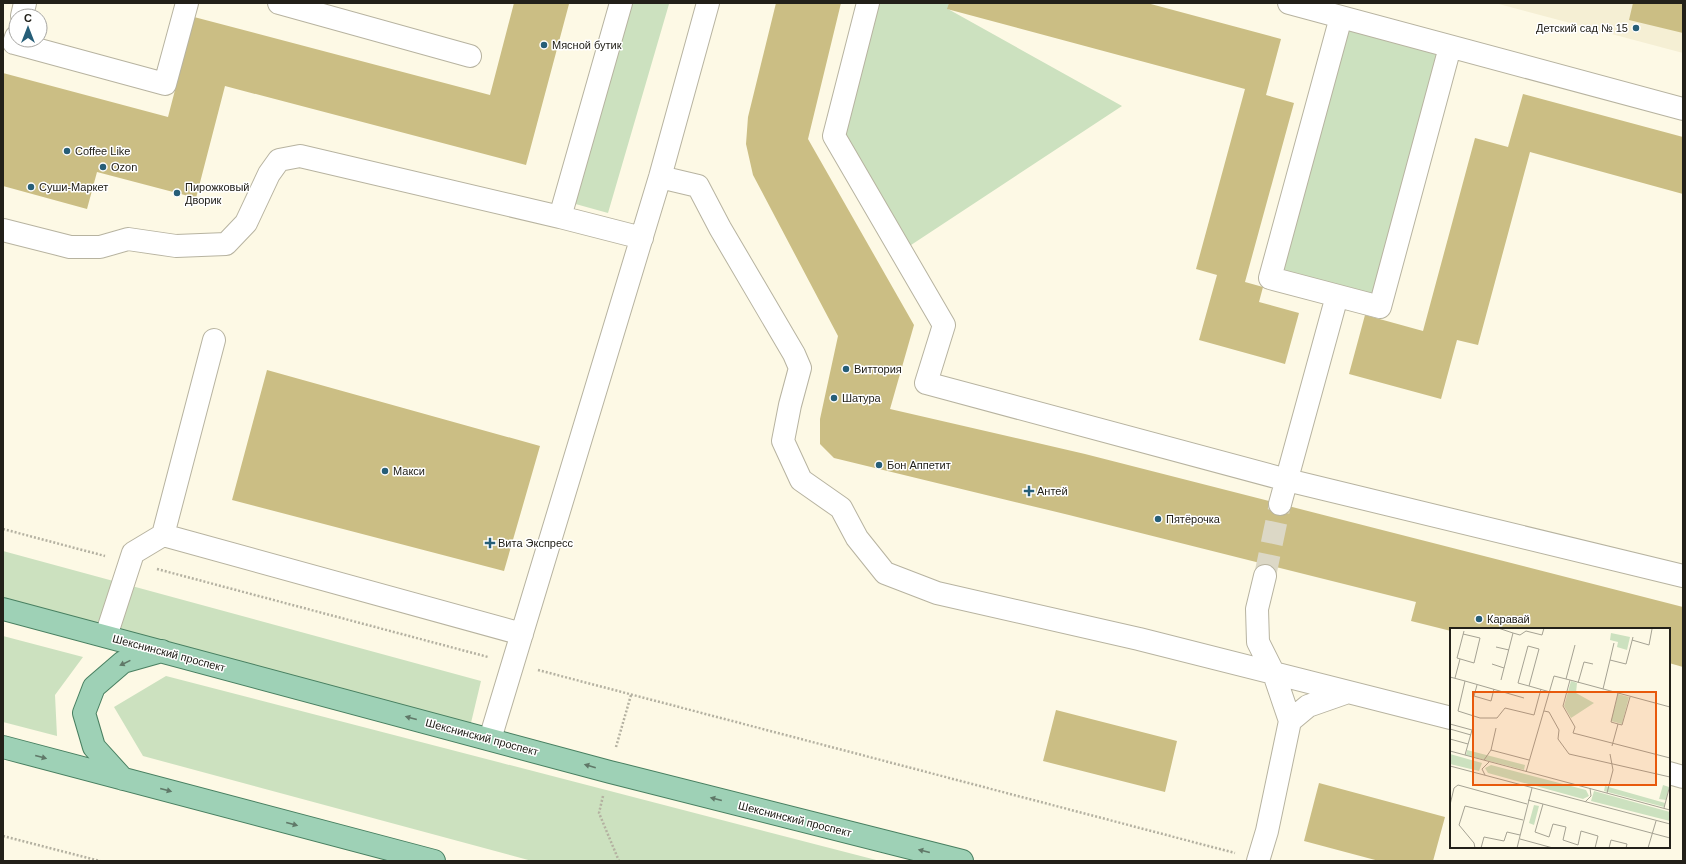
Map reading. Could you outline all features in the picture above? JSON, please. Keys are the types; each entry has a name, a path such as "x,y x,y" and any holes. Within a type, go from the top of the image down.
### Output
{"main road":[{"name":"Шекснинский проспект","path":"3,608 610,772 962,861"},
{"path":"123,779 94,747 84,713 94,687 123,662 162,651"},
{"path":"3,748 434,861"}],"lane":[{"path":"32,48 165,84 187,3"},
{"path":"279,3 470,56"},
{"path":"560,218 621,3"},
{"path":"490,739 642,238 708,3"},
{"path":"868,3 834,136 944,325 926,383 1287,480 1683,576"},
{"path":"1289,3 1683,109"},
{"path":"1341,17 1270,278 1337,296 1380,307 1450,46"},
{"path":"3,230 70,247 100,247 128,239 176,246 226,244 246,223 269,174 279,160 300,156 642,238"},
{"path":"660,177 698,186 720,228 794,354 800,368 790,405 783,441 801,480 841,508 857,538 885,573 938,593 1140,639 1450,718"},
{"path":"1280,504 1337,296"},
{"path":"106,636 133,554 163,535 214,340"},
{"path":"163,535 522,634"},
{"path":"1258,860 1266,831 1290,721 1274,674 1258,642 1256,609 1265,576"},
{"path":"1290,721 1308,706 1348,692"},
{"path":"1670,773 1683,777"}],"path":[{"path":"3,529 1258,860"},
{"path":"3,836 100,861"}],"shaded area":[{"name":"Детский сад № 15","path":"1495,3 1683,3 1683,53"}],"green space":[{"path":"630,3 669,4 608,213 572,203"},
{"path":"877,3 949,3 948,9 1122,106 908,247 843,133"},
{"path":"1341,26 1442,52 1378,302 1277,276"},
{"path":"3,551 481,681 470,727 3,599"},
{"path":"3,636 83,657 55,695 57,736 3,722"},
{"path":"166,676 880,861 532,861 143,756 114,707"}],"building":[{"path":"514,3 569,4 526,165 225,86 196,198 97,172 87,209 3,186 3,73 168,117 194,17 490,95"},
{"path":"776,3 841,3 808,139 914,325 890,409 1085,454 1683,607 1683,667 1670,663 1670,628 1450,628 1450,631 1411,621 1416,602 834,458 820,444 820,419 838,336 753,175 746,144 748,117"},
{"path":"949,3 1147,3 1281,39 1266,95 1294,103 1245,282 1263,287 1259,302 1299,313 1285,364 1199,340 1217,275 1196,269 1245,89 947,9"},
{"path":"1633,3 1683,3 1683,33 1629,20"},
{"path":"1523,94 1683,137 1683,194 1530,152 1478,345 1457,340 1441,399 1349,374 1365,315 1423,331 1475,138 1508,147"},
{"path":"267,370 540,446 504,571 232,500"},
{"path":"1056,710 1177,741 1165,792 1043,761"},
{"path":"1319,783 1445,817 1433,861 1379,861 1304,841"}],"tunnel":[{"path":"1265,576 1280,504"}],"place":[{"name":"Детский сад № 15","path":"1636,28"},
{"name":"Мясной бутик","path":"544,45"},
{"name":"Coffee Like","path":"67,151"},
{"name":"Ozon","path":"103,167"},
{"name":"Суши-Маркет","path":"31,187"},
{"name":"Пирожковый Дворик","path":"177,193"},
{"name":"Виттория","path":"846,369"},
{"name":"Шатура","path":"834,398"},
{"name":"Бон Аппетит","path":"879,465"},
{"name":"Макси","path":"385,471"},
{"name":"Антей","path":"1029,491"},
{"name":"Пятёрочка","path":"1158,519"},
{"name":"Вита Экспресс","path":"490,543"},
{"name":"Каравай","path":"1479,619"}]}
